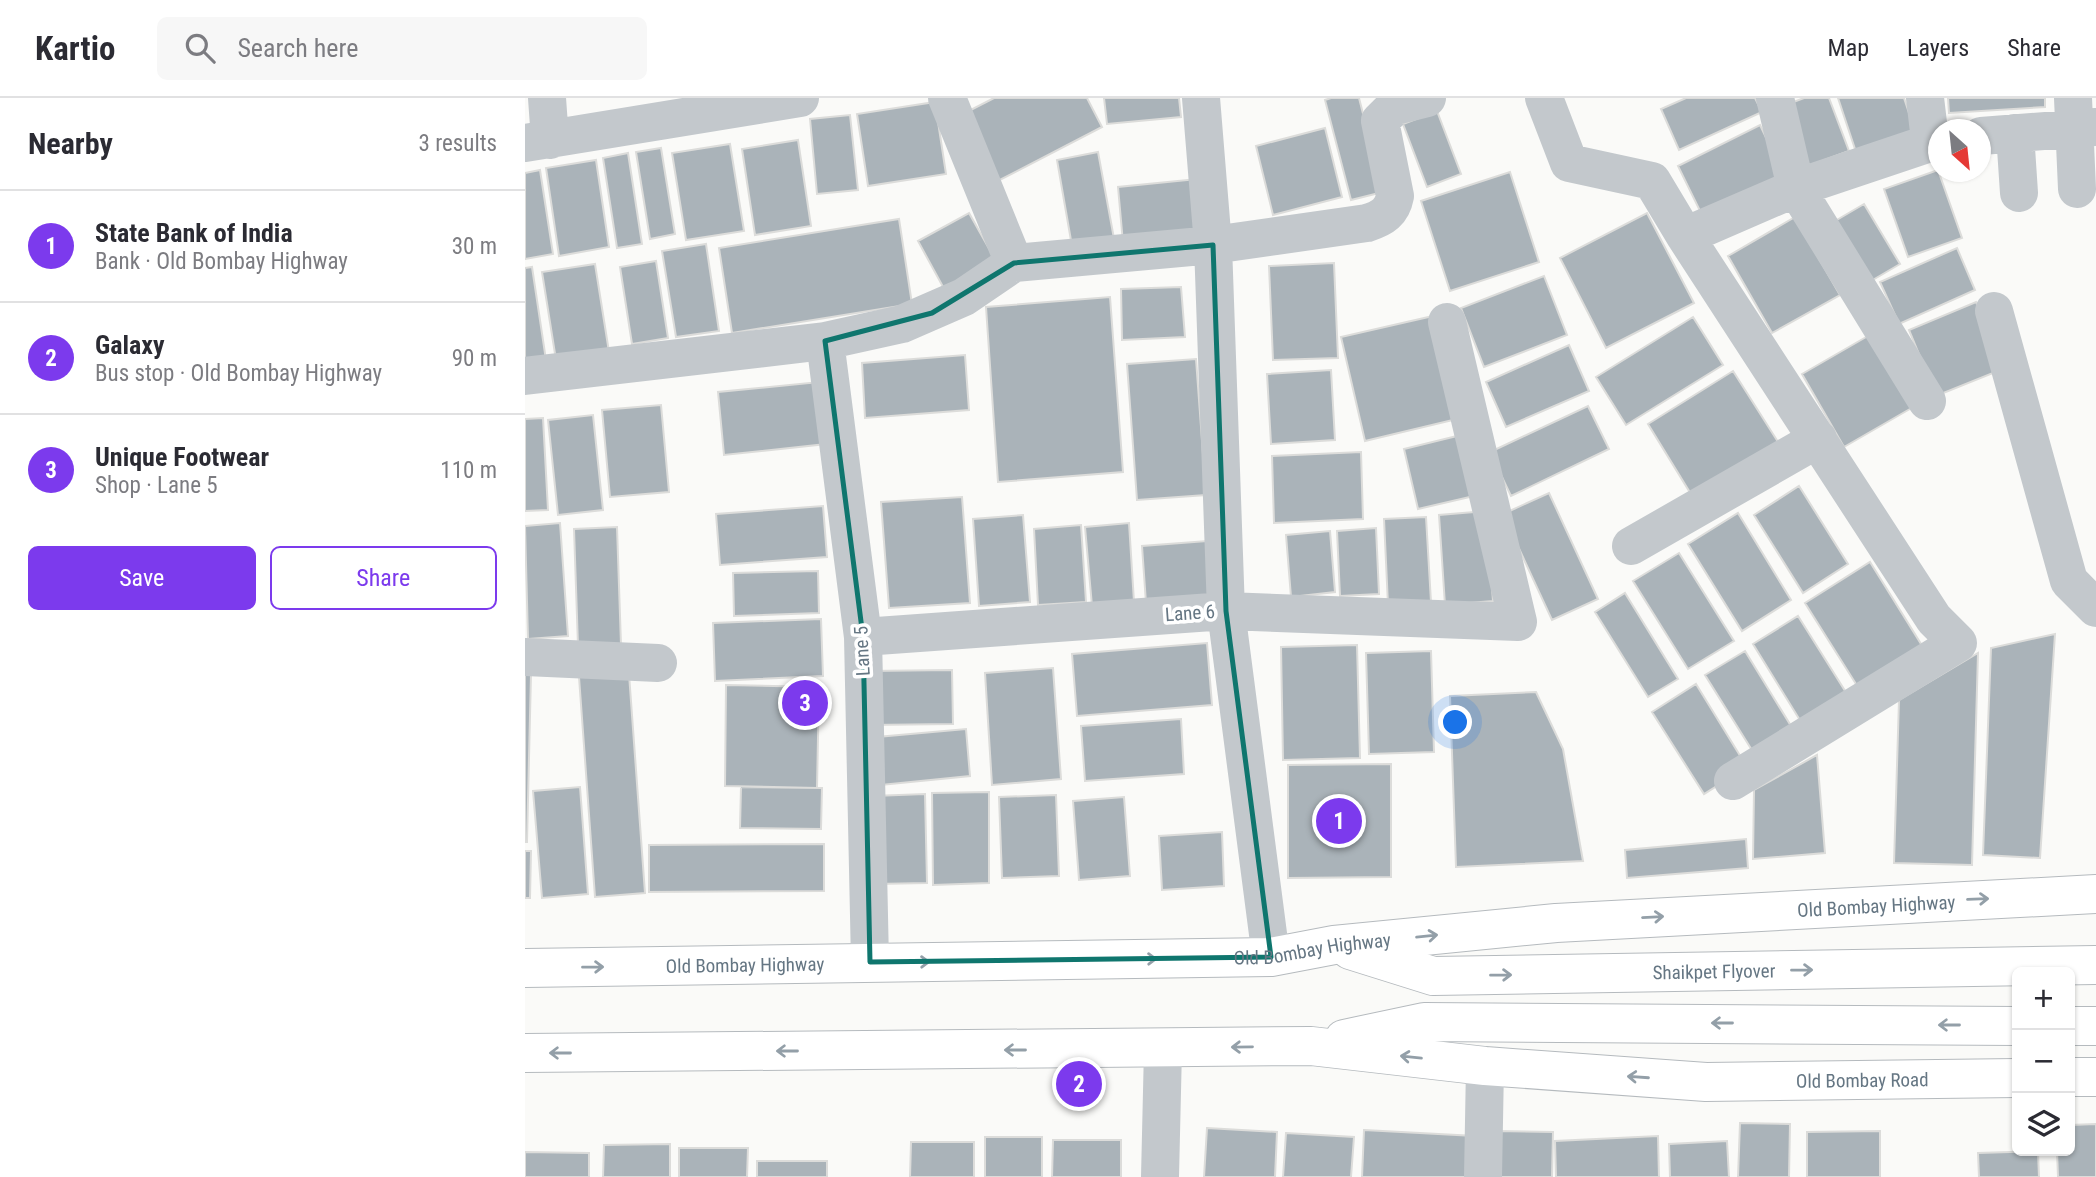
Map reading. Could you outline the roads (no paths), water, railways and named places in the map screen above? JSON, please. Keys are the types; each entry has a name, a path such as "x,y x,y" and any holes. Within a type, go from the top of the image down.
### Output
{"main road":[{"name":"Old Bombay Highway","path":"525,968 1271,957 1334,945 1556,923 2096,894"},
{"name":"Shaikpet Flyover","path":"1334,945 1433,976 2096,965"},
{"path":"1311,1046 1424,1022 2012,1026"},
{"path":"2075,1026 2096,1026"},
{"path":"525,1053 1311,1046 1485,1066"},
{"name":"Old Bombay Road","path":"1485,1066 1706,1082 2012,1078"},
{"path":"2075,1077 2096,1077"}],"street":[{"path":"547,98 538,141 800,98"},
{"path":"947,98 1014,263"},
{"path":"1201,98 1213,245 1226,611 1271,957"},
{"path":"525,376 825,341 902,324 964,297 1014,263 1213,245 1379,220 1393,206 1395,196 1380,121 1395,106 1427,98"},
{"path":"1544,98 1569,163 1652,181 1934,619 1958,643 1733,781"},
{"path":"1775,98 1796,188 1927,401"},
{"path":"1924,98 1929,119"},
{"path":"2019,193 1998,135 2081,118 2077,189"},
{"path":"1685,236 1796,188 1928,142"},
{"path":"1994,311 2069,581 2096,608"},
{"name":"Lane 6","path":"863,637 1226,611 1518,622 1447,322"},
{"name":"Lane 5","path":"825,341 863,637 870,962"},
{"path":"1631,546 1818,439"},
{"path":"525,657 658,663"},
{"path":"1160,1177 1163,1049"},
{"path":"1483,1177 1485,1066"}],"place":[{"name":"Unique Footwear","path":"805,703"},
{"name":"State Bank of India","path":"1339,821"},
{"name":"Galaxy","path":"1079,1084"}]}
